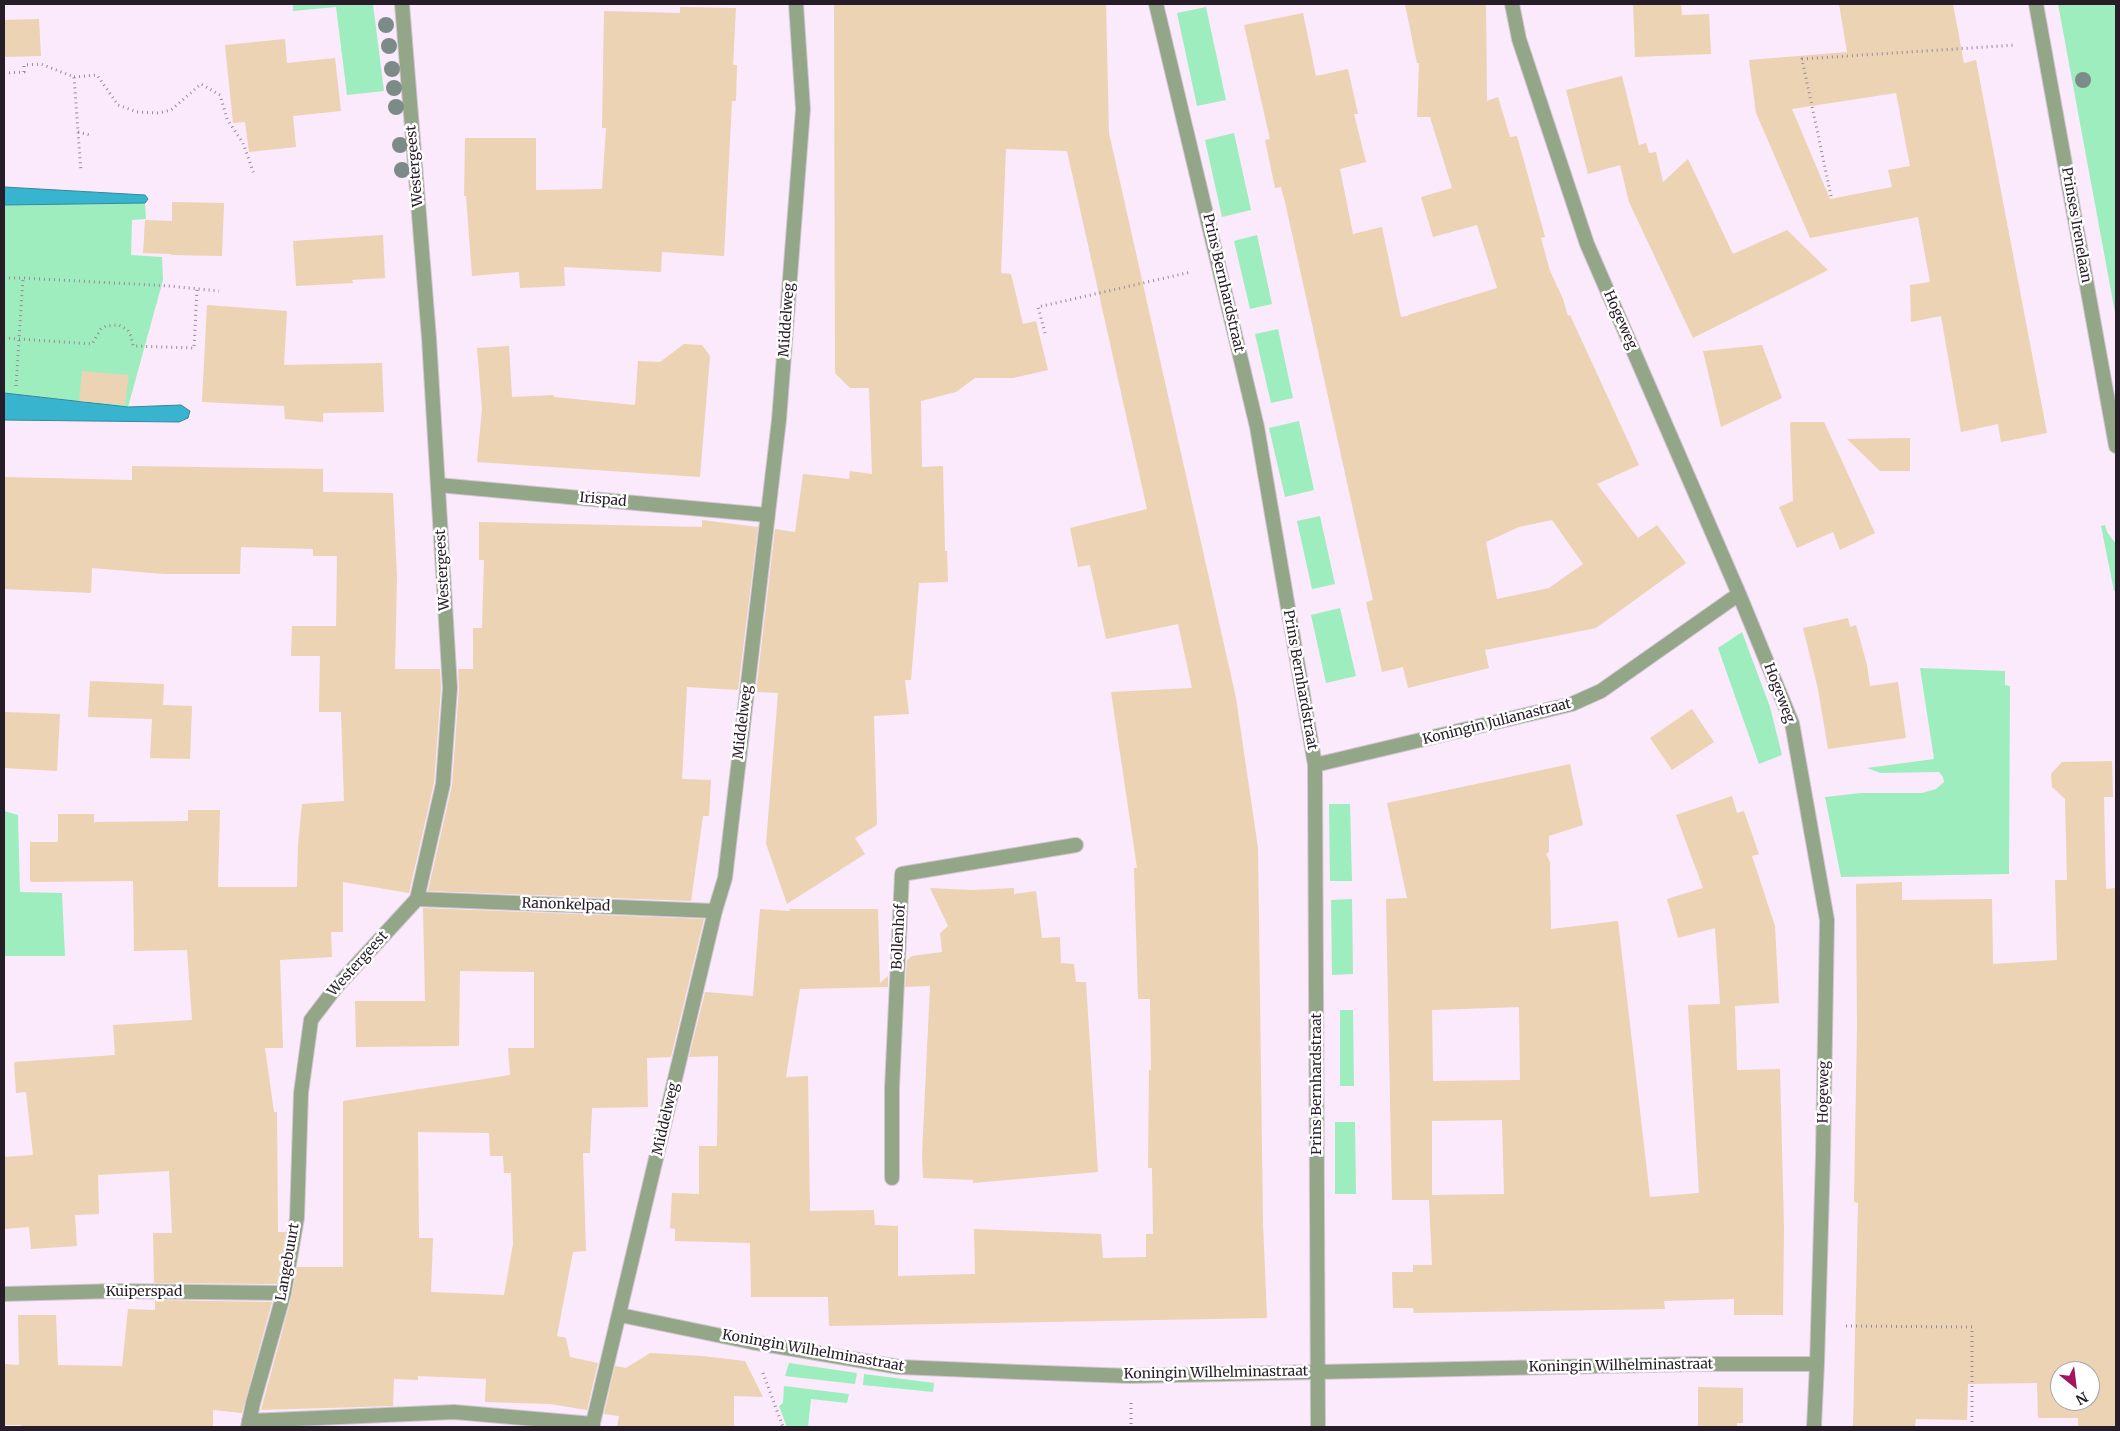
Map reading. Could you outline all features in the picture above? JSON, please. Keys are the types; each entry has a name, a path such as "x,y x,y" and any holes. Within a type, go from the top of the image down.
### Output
{"street":[{"path":"402,4 408,4"},
{"name":"Westergeest","path":"301,1093 311,1020 337,986 417,898 442,784 450,688 429,338 402,4"},
{"name":"Middelweg","path":"593,1426 715,911 725,878 779,420 803,109 796,4"},
{"name":"Prins Bernhardstraat","path":"1156,4 1257,427 1315,765 1318,1427"},
{"name":"Hogeweg","path":"1512,4 1519,38 1587,244 1739,594 1792,723 1827,920 1814,1427"},
{"name":"Prinses Irenelaan","path":"2036,4 2116,446"},
{"name":"Irispad","path":"438,485 767,516"},
{"name":"Koningin Julianastraat","path":"1315,765 1572,704 1601,692 1739,594"},
{"name":"Bollenhof","path":"892,1178 892,1088 902,874 1076,845"},
{"name":"Ranonkelpad","path":"417,898 715,911"},
{"name":"Langebuurt","path":"249,1424 284,1293 297,1218 301,1093"},
{"name":"Kuiperspad","path":"4,1294 115,1291 284,1293"},
{"name":"Koningin Wilhelminastraat","path":"620,1315 751,1342 899,1367 1130,1376 1694,1364 1817,1364"},
{"path":"249,1424 454,1412 593,1426"}],"path":[{"path":"1831,196 1802,59 2043,42"},
{"path":"4,74 24,72 24,65 41,64 74,77 97,75 118,105 137,112 159,113 171,110 201,84 220,95 227,119 243,143 254,174"},
{"path":"74,77 81,172"},
{"path":"78,132 90,135"},
{"path":"1045,333 1038,307 1219,266"},
{"path":"4,278 219,291"},
{"path":"16,386 23,278"},
{"path":"4,338 92,344 101,329 114,324 128,330 133,346 194,348 197,289"},
{"path":"1818,1327 1859,1325 1972,1327 1972,1427"},
{"path":"751,1342 783,1427"}],"green space":[{"path":"293,4 373,4 384,91 347,95 336,7 293,11"},
{"path":"2058,4 2116,4 2116,318"},
{"path":"1206,7 1226,100 1197,106 1177,13"},
{"path":"1234,133 1251,210 1222,217 1205,140"},
{"path":"145,203 146,219 132,220 131,255 162,257 163,280 128,407 4,393 4,205"},
{"path":"1257,235 1272,304 1250,309 1234,241"},
{"path":"1278,329 1293,398 1271,403 1255,334"},
{"path":"1299,421 1314,490 1285,497 1269,428"},
{"path":"1320,516 1335,584 1312,589 1297,521"},
{"path":"2105,525 2107,532 2116,544 2116,591 2114,591 2101,526"},
{"path":"1340,608 1356,676 1326,683 1311,615"},
{"path":"1742,632 1770,707 1782,755 1759,764 1718,648"},
{"path":"1920,668 2005,671 2005,685 2010,686 2009,874 1841,877 1825,797 1861,793 1922,793 1936,789 1944,782 1939,772 1880,773 1867,768 1934,759"},
{"path":"1329,804 1350,804 1352,881 1330,881"},
{"path":"4,811 18,815 20,892 62,893 65,956 4,956"},
{"path":"1352,899 1353,974 1332,975 1331,900"},
{"path":"1340,1010 1353,1010 1354,1086 1340,1086"},
{"path":"1335,1122 1355,1122 1356,1194 1335,1194"},
{"path":"789,1363 857,1373 855,1384 785,1376"},
{"path":"864,1374 934,1383 933,1392 863,1385"},
{"path":"784,1386 849,1394 847,1403 811,1399 808,1427 787,1427 779,1406 783,1403"}],"water":[{"path":"4,187 145,195 148,199 145,203 4,205"},
{"path":"4,393 128,407 181,405 190,411 188,418 179,422 4,420"}],"building":[{"path":"834,4 1106,4 1109,133 1236,698 1258,848 1263,1224 1267,1318 829,1326 828,1297 751,1297 750,1243 675,1241 675,1229 670,1228 672,1193 699,1194 699,1146 717,1146 718,1056 689,1057 705,992 753,996 760,909 790,911 789,909 878,909 880,983 888,976 888,987 800,989 786,1077 808,1076 810,1211 874,1210 875,1225 898,1226 898,1276 975,1274 974,1229 1101,1234 1103,1258 1146,1257 1146,1234 1153,1234 1152,1168 1148,1168 1149,1070 1151,1070 1150,999 1138,999 1134,868 1137,868 1111,692 1192,688 1178,624 1106,639 1090,565 1078,567 1070,528 1147,509 1067,151 1006,149 1001,273 1011,274 1023,324 1036,321 1048,370 1013,378 975,378 956,392 921,401 922,467 943,466 945,551 947,551 948,582 919,583 911,680 905,680 909,714 874,716 877,825 855,838 865,854 787,904 766,844 778,693 756,692 775,529 795,532 803,474 849,479 850,471 872,474 869,388 850,388 835,373"},
{"path":"1405,4 1486,4 1487,101 1498,97 1510,137 1517,136 1545,237 1541,238 1550,271 1563,299 1568,316 1570,315 1639,465 1597,484 1638,538 1657,525 1686,563 1596,628 1485,650 1489,668 1408,688 1403,667 1382,672 1366,602 1373,600 1285,202 1281,187 1275,188 1265,140 1270,139 1244,25 1303,13 1316,76 1348,69 1358,114 1354,114 1366,162 1340,169 1353,234 1382,227 1401,317 1497,288 1477,225 1433,237 1421,197 1452,188 1430,117 1417,117 1419,63 1417,63","holes":["1552,520 1583,564 1549,588 1497,599 1486,542 1519,527"]},
{"path":"1633,4 1681,4 1682,15 1709,14 1711,54 1635,57"},
{"path":"1839,4 1953,4 1964,63 1976,60 2047,433 2001,442 1998,424 1961,432 1941,316 1911,322 1910,285 1930,282 1918,217 1810,238 1756,113 1749,60 1847,52","holes":["1896,93 1910,166 1888,170 1892,187 1830,199 1792,109"]},
{"path":"680,7 736,8 733,65 737,65 736,101 732,101 724,256 662,252 661,272 564,267 565,286 520,288 519,272 472,276 466,196 464,196 465,138 536,138 536,190 602,189 606,128 602,128 604,11 680,13"},
{"path":"39,19 41,56 4,57 4,20"},
{"path":"285,39 287,63 335,58 341,111 293,116 296,147 249,152 245,122 233,123 225,45"},
{"path":"1622,76 1639,145 1646,143 1649,153 1656,152 1663,182 1688,159 1733,254 1787,230 1828,270 1693,338 1629,202 1620,165 1588,174 1566,90"},
{"path":"172,202 224,203 222,256 143,253 145,220 172,221"},
{"path":"383,235 385,278 352,280 353,283 296,286 293,241"},
{"path":"207,305 287,311 284,365 382,363 384,412 323,413 323,422 285,419 284,406 202,402"},
{"path":"684,344 702,345 710,356 700,477 477,462 482,409 477,348 509,346 512,397 554,395 554,397 635,405 638,361 660,362"},
{"path":"1762,345 1782,398 1721,427 1703,351"},
{"path":"82,371 129,375 125,405 79,401"},
{"path":"1790,422 1824,422 1875,533 1840,550 1833,532 1797,548 1779,507 1793,501"},
{"path":"1910,438 1910,471 1880,471 1847,439"},
{"path":"132,466 323,469 323,492 393,493 397,576 395,669 440,669 441,688 434,783 409,893 343,882 343,932 331,932 332,957 280,960 283,1048 265,1048 274,1112 277,1112 278,1232 286,1232 277,1284 154,1283 153,1233 172,1233 169,1171 98,1175 99,1214 75,1215 77,1246 31,1249 29,1227 4,1229 4,1157 33,1155 26,1092 16,1093 14,1062 115,1055 113,1025 192,1020 187,950 134,951 133,881 30,882 30,842 58,842 58,814 94,814 94,822 188,821 188,810 220,810 218,887 297,887 298,845 302,804 344,801 341,712 319,712 320,656 291,656 292,626 336,626 337,556 313,556 313,549 241,547 240,574 164,574 92,568 91,593 4,589 4,477 132,480"},
{"path":"702,520 758,527 738,690 687,687 682,779 711,780 709,816 703,816 691,901 428,891 452,785 459,689 458,669 473,669 473,628 482,628 484,560 479,560 479,522 702,527"},
{"path":"1848,618 1850,627 1856,625 1867,665 1870,686 1898,682 1906,738 1828,749 1818,689 1803,628"},
{"path":"90,681 164,684 163,705 192,706 190,759 150,758 152,719 88,717"},
{"path":"1692,709 1714,742 1672,770 1650,738"},
{"path":"4,712 60,714 57,771 4,768"},
{"path":"2112,761 2113,797 2104,797 2106,889 2115,888 2116,1427 2078,1427 2078,1418 2038,1418 2037,1383 1968,1384 1967,1420 1916,1419 1915,1427 1853,1427 1858,1203 1854,1202 1857,1026 1856,884 1902,882 1902,900 1992,899 1993,964 2057,960 2055,880 2067,880 2065,799 2052,787 2051,774 2062,762"},
{"path":"1570,764 1583,825 1549,836 1549,852 1546,854 1550,862 1551,929 1618,921 1650,1197 1699,1193 1688,1005 1720,1004 1715,928 1678,938 1667,899 1703,888 1676,815 1732,796 1737,813 1744,811 1759,854 1752,856 1775,926 1779,1003 1735,1006 1737,1070 1780,1069 1784,1228 1783,1315 1734,1315 1734,1299 1664,1301 1665,1309 1414,1313 1413,1308 1393,1308 1392,1272 1413,1272 1413,1265 1432,1265 1429,1200 1392,1200 1386,899 1407,898 1387,803","holes":["1519,1007 1520,1080 1433,1081 1432,1010","1502,1120 1504,1194 1432,1195 1432,1121"]},
{"path":"930,888 972,890 1014,888 1014,894 1036,891 1042,938 1060,937 1061,963 1074,964 1076,982 1086,982 1098,1172 973,1183 973,1180 923,1178 922,1155 930,986 905,987 907,960 912,956 942,952 940,933 948,926"},
{"path":"423,908 704,919 671,1057 647,1058 648,1107 592,1108 590,1153 583,1153 586,1251 573,1252 557,1336 566,1338 570,1357 598,1363 587,1410 550,1404 485,1402 486,1379 418,1376 418,1380 394,1379 393,1406 261,1410 292,1295 297,1267 343,1267 343,1101 510,1075 508,1048 534,1048 534,972 460,971 459,1046 356,1047 355,1001 425,1001","holes":["418,1132 489,1133 490,1156 503,1156 504,1173 511,1173 513,1244 504,1295 431,1292 433,1238 419,1238"]},
{"path":"155,1300 272,1302 242,1413 213,1410 213,1427 21,1427 21,1425 4,1425 4,1364 19,1365 18,1315 56,1315 58,1365 122,1366 128,1309 155,1310"},
{"path":"650,1353 745,1361 763,1397 734,1396 734,1427 617,1427 619,1416 604,1414 615,1366 626,1368"},
{"path":"1698,1387 1743,1388 1743,1423 1737,1423 1737,1427 1698,1427"}]}
